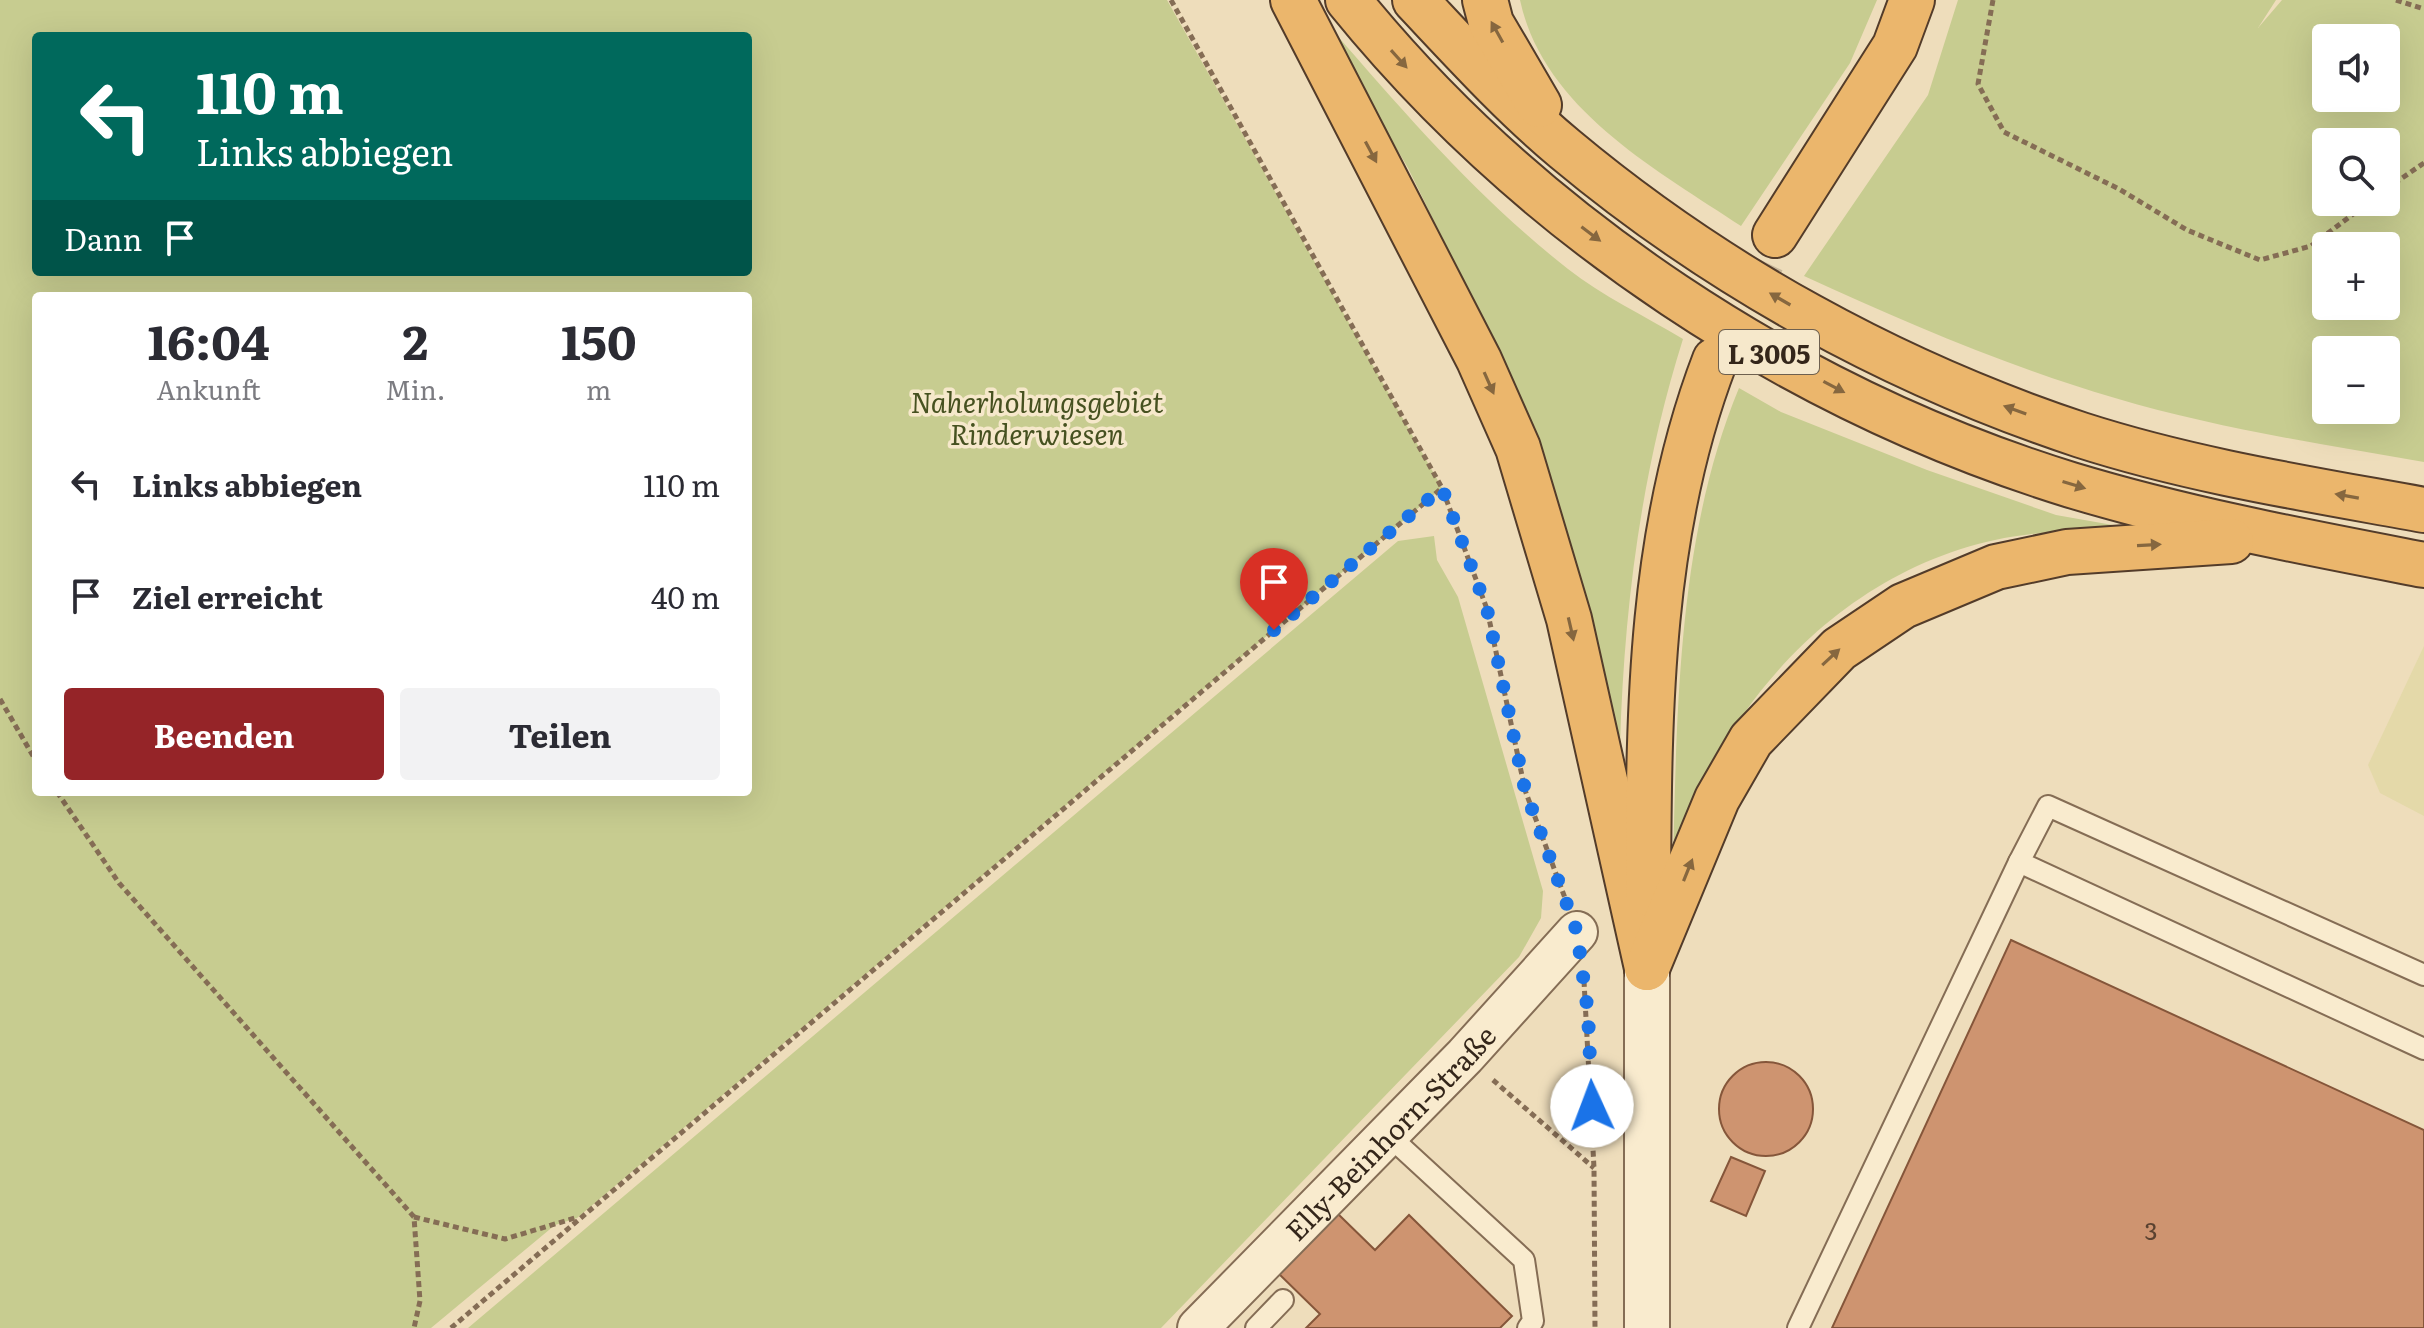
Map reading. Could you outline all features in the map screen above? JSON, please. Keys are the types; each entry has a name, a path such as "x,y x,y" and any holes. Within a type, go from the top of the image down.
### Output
{"highway":[{"path":"1293,0 1472,347 1518,448 1569,619 1647,968"},
{"name":"L 3005","path":"1348,0 1428,91 1535,191 1702,313 1849,395 1979,453 2134,503 2285,538 2424,565"},
{"name":"L 3005","path":"1415,0 1564,148 1639,207 1727,268 1865,346 1927,376 2081,435 2226,474 2424,510"},
{"path":"1485,0 1491,23 1564,148"},
{"path":"1775,235 1895,46 1912,0"},
{"path":"1647,968 1650,737 1657,605 1682,461 1715,360"},
{"path":"1647,968 1717,799 1751,740 1839,649 1903,606 1996,567 2067,552 2285,538"}],"street":[{"name":"Elly-Beinhorn-Straße","path":"1198,1328 1386,1133 1465,1056 1577,932"},
{"path":"1647,968 1647,1328"}],"lane":[{"path":"1798,1328 2048,806 2424,975"},
{"path":"2019,862 2424,1049"},
{"path":"1386,1133 1524,1260 1533,1321 1528,1328"},
{"path":"1256,1328 1283,1300"}],"path":[{"path":"1171,0 1442,488 1487,609 1525,790 1577,932 1588,1013 1594,1168 1595,1328"},
{"path":"1993,0 1978,84 2004,132 2119,189 2187,230 2260,260 2311,246 2351,216"},
{"path":"2396,0 2424,9"},
{"path":"2400,179 2424,163"},
{"path":"451,1328 577,1218 1442,488"},
{"path":"0,699 32,754"},
{"path":"60,796 119,883 414,1217 505,1239 577,1218"},
{"path":"1465,1056 1594,1168"},
{"path":"414,1217 420,1301 414,1328"}],"shaded area":[{"path":"2424,646 2424,816 2380,793 2368,765"}],"green space":[{"name":"Naherholungsgebiet Rinderwiesen","path":"0,0 1167,0 1442,488 577,1218 555,1225 431,1328 0,1328"},
{"path":"1520,0 1877,0 1850,63 1741,226 1639,158 1577,104 1552,73 1533,38"},
{"path":"1958,0 2276,0 2258,28 2282,0 2424,0 2424,462 2230,427 2115,398 1957,343 1804,276 1928,95"},
{"path":"1328,32 1335,33 1446,157 1536,242 1595,288 1683,339 1656,439 1637,541 1626,643 1620,746 1614,741 1489,333 1408,168"},
{"path":"1739,388 1781,412 1927,470 2056,515 2141,530 2032,534 1981,543 1933,559 1887,581 1845,609 1806,642 1771,679 1740,719 1708,775 1673,864 1676,744 1692,562 1719,444"},
{"path":"1434,536 1437,560 1458,597 1543,891 1541,918 1519,957 1161,1328 468,1328 1398,541"}],"building":[{"path":"2011,940 2424,1130 2424,1328 1832,1328"},
{"path":"1766,1062 1784,1066 1799,1076 1809,1091 1813,1109 1809,1127 1799,1142 1784,1152 1766,1156 1748,1152 1733,1142 1723,1127 1719,1109 1723,1091 1733,1076 1748,1066"},
{"path":"1731,1157 1765,1171 1746,1216 1711,1201"},
{"path":"1336,1212 1375,1250 1409,1215 1512,1316 1500,1328 1306,1328 1320,1314 1277,1272"}],"tunnel":[{"path":"1715,360 1775,235"}],"route":[{"path":"1274,630 1442,488 1487,609 1525,790 1577,932 1588,1013 1592,1106"}]}
